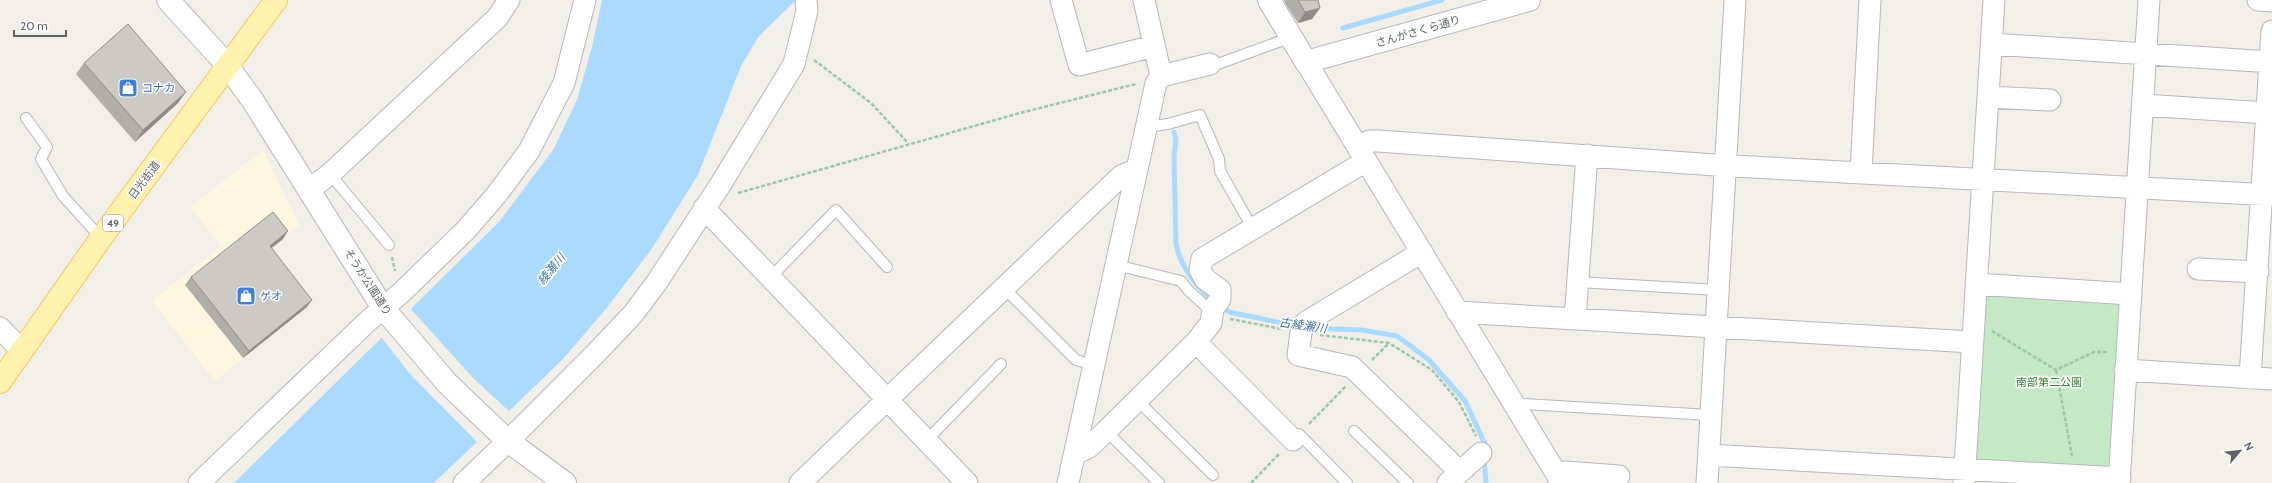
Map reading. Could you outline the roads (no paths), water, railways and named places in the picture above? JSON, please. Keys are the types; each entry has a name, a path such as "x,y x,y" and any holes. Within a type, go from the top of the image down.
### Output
{"main road":[{"name":"日光街道","path":"0,382 101,238 276,0"}],"street":[{"name":"そうか公園通り","path":"168,0 227,65 253,101 388,314 447,383 505,438 565,483"},
{"path":"310,189 330,174 497,18 509,0"},
{"path":"199,483 388,314 401,293 466,230 497,194 528,152 549,116 564,83 585,0"},
{"path":"464,483 505,438 633,314 657,282 794,64 806,11 806,0"},
{"path":"1061,0 1079,65 1154,46"},
{"path":"1068,483 1146,127 1158,80 1154,46 1144,0"},
{"path":"1269,0 1560,480 1565,472 1619,476"},
{"name":"さんがさくら通り","path":"1306,62 1529,0"},
{"path":"1707,483 1718,290 1736,166 1736,0"},
{"path":"1861,172 1870,0"},
{"path":"1964,477 1980,336 1976,284 1994,0"},
{"path":"1709,455 1936,469 1964,477 2079,476 2119,481 2136,188 2143,106 2149,0"},
{"path":"2258,0 2272,1"},
{"path":"2250,378 2258,272 2267,195 2267,113 2265,62 2272,31"},
{"path":"1992,44 2265,62"},
{"path":"1158,80 1210,64"},
{"path":"1988,97 2050,100"},
{"path":"2143,106 2267,113"},
{"path":"1075,454 1089,447 1106,431 1196,342 1211,323 1220,290 1205,279 1200,270 1202,259 1253,228 1362,154 1369,141 1736,166 2267,195"},
{"path":"1575,319 1587,155"},
{"path":"800,483 1121,176 1137,169"},
{"path":"704,208 927,440 966,483"},
{"path":"1422,252 1302,315 1298,355 1352,366 1454,477 1480,453"},
{"path":"2198,269 2258,272"},
{"path":"1976,284 2131,294"},
{"path":"1457,312 1716,327 1980,336"},
{"path":"0,328 22,351"},
{"path":"1196,342 1296,437"},
{"path":"2126,370 2272,379"}],"lane":[{"path":"1210,64 1215,65 1292,37"},
{"path":"1146,127 1168,124 1200,115 1219,160 1220,171 1253,228"},
{"path":"26,118 47,146 41,159 64,196 101,238"},
{"path":"330,174 389,245"},
{"path":"771,277 836,210 887,267"},
{"path":"1116,265 1181,281 1188,290 1215,307"},
{"path":"1577,282 1718,290"},
{"path":"1004,288 1076,360 1094,366"},
{"path":"927,440 1001,364"},
{"path":"1138,400 1213,475"},
{"path":"1516,408 1523,404 1710,415"},
{"path":"1106,431 1159,483"},
{"path":"1354,431 1408,483"},
{"path":"1296,437 1347,483"}],"water":[{"name":"綾瀬川","path":"602,0 796,0 759,36 741,66 698,175 651,250 605,310 562,360 434,483 234,483 499,222 553,150 577,100 592,47"}],"waterway":[{"path":"1343,28 1442,0"},
{"name":"古綾瀬川","path":"1174,132 1176,140 1174,156 1176,244 1185,268 1201,289 1213,300"},
{"name":"古綾瀬川","path":"1221,306 1229,312 1297,326"},
{"name":"古綾瀬川","path":"1307,328 1362,330 1397,336 1429,360 1465,401 1485,444 1485,450"},
{"name":"古綾瀬川","path":"1484,458 1486,483"}],"place":[{"name":"コナカ","path":"128,88"},
{"name":"ゲオ","path":"246,296"}],"park label":[{"name":"南部第二公園","path":"2049,382"}]}
